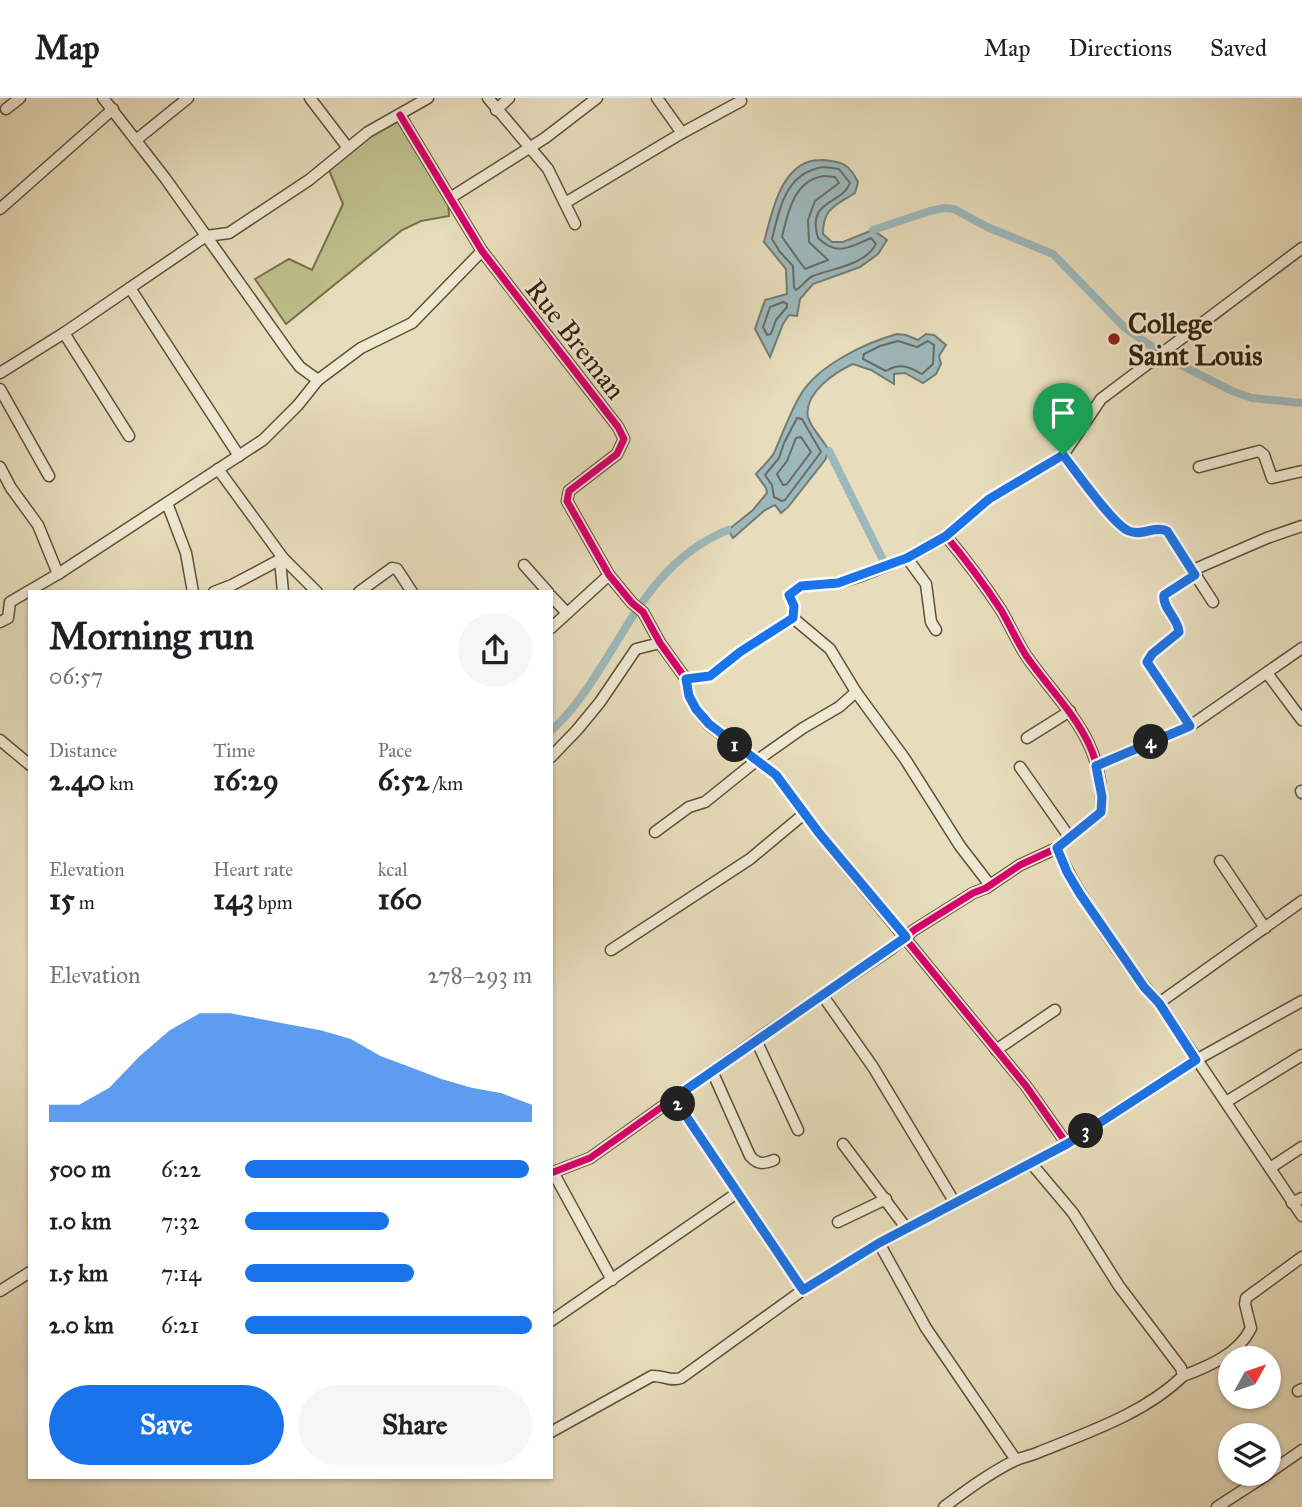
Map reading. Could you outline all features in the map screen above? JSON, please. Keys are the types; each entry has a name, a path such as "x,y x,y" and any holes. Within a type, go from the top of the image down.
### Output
{"street":[{"path":"6,109 20,98"},
{"path":"103,98 136,139 290,354 300,367 318,380"},
{"path":"136,139 188,98"},
{"path":"310,98 348,148"},
{"path":"0,373 64,333 206,236 229,233 309,180 368,132 428,98"},
{"path":"488,98 548,169 575,224"},
{"path":"496,110 509,98"},
{"path":"450,198 530,148 597,98"},
{"path":"657,98 682,133"},
{"path":"565,203 741,101"},
{"path":"0,209 113,109"},
{"name":"Rue Breman","path":"400,115 482,251 618,427 624,439 617,454 569,491 567,501 609,575 643,612 660,643 686,679 689,696 696,709 709,724 776,775 804,814 1037,1100 1067,1144"},
{"path":"793,618 794,606 789,595 794,589 838,583 907,558 946,536 989,499 1063,455 1101,399 1302,248"},
{"path":"31,590 263,440 298,405 318,380 361,348 412,323 482,251"},
{"path":"130,288 239,456"},
{"path":"64,333 129,436"},
{"path":"0,389 50,476"},
{"path":"1199,467 1259,451 1264,455 1272,478 1302,471"},
{"path":"1063,455 1117,522 1128,531 1140,532 1159,527 1167,531 1213,602"},
{"path":"0,467 11,488 38,524 58,574"},
{"path":"218,469 282,559 315,590"},
{"path":"167,503 186,553 193,590"},
{"path":"1190,726 1147,662 1152,654 1179,632 1177,623 1163,600 1164,595 1194,573 1267,538 1302,526"},
{"path":"553,1173 590,1158 914,930 1020,864 1057,848 1101,812 1102,797 1092,747 1070,711 1026,655 982,581 946,536"},
{"path":"907,558 926,584 931,622 936,631"},
{"path":"218,590 282,559"},
{"path":"282,559 283,590"},
{"path":"524,565 546,590"},
{"path":"362,590 392,568 397,569 411,590"},
{"path":"553,626 609,575"},
{"path":"0,622 8,618 10,602 28,592"},
{"path":"553,598 567,613"},
{"path":"686,679 710,676 740,652 793,618"},
{"path":"793,618 830,649 960,846 990,885"},
{"path":"553,755 600,702 636,649 660,643"},
{"path":"1096,766 1190,726 1302,648"},
{"path":"1267,673 1302,720"},
{"path":"655,832 689,807 705,802 756,761 839,707 856,692"},
{"path":"1027,738 1070,711"},
{"path":"0,740 28,763"},
{"path":"1020,767 1070,838"},
{"path":"611,950 750,859 804,814"},
{"path":"1057,848 1080,894 1144,987 1159,1003 1270,1168 1297,1201 1302,1216"},
{"path":"1220,861 1265,928"},
{"path":"1159,1003 1302,901"},
{"path":"823,996 873,1067 955,1203"},
{"path":"553,1431 652,1376 670,1380 681,1378 803,1290 879,1243 1067,1144 1196,1060 1302,1001"},
{"path":"996,1050 1055,1010"},
{"path":"756,1040 798,1130"},
{"path":"1226,1102 1302,1055"},
{"path":"712,1071 750,1157 755,1163 763,1164 774,1160"},
{"path":"674,1098 803,1290"},
{"path":"844,1144 907,1229"},
{"path":"1270,1168 1302,1147"},
{"path":"1031,1163 1073,1213 1119,1286 1181,1368 1183,1376"},
{"path":"553,1175 612,1280"},
{"path":"553,1320 737,1193"},
{"path":"838,1222 886,1199"},
{"path":"879,1243 926,1328 1016,1460"},
{"path":"944,1507 1016,1460 1142,1407 1183,1376 1211,1365 1235,1347 1251,1328 1246,1298 1302,1257"},
{"path":"0,1291 28,1273"},
{"path":"1281,1464 1302,1450"},
{"path":"1217,1507 1248,1486"}],"green space":[{"path":"398,121 408,132 448,200 449,216 421,221 402,230 286,324 255,279 289,259 312,270 343,204 329,170 372,134"}],"water":[{"path":"824,160 845,165 858,182 855,193 828,213 823,234 832,242 843,242 873,230 887,240 878,254 860,267 813,284 800,299 797,316 789,315 783,324 770,357 755,329 765,300 787,294 786,269 764,242 770,220 778,196 790,175 808,162"},
{"path":"897,334 918,340 926,334 934,335 946,345 939,356 941,364 936,374 923,383 905,373 894,374 894,384 871,370 853,364 830,378 815,392 808,408 808,417 829,451 825,460 781,513 775,505 765,510 733,538 728,530 753,510 767,493 756,474 774,453 793,408 809,383 844,356"}],"waterway":[{"path":"873,230 930,211 954,209 987,227 1053,254 1124,327 1169,359 1232,391 1252,398 1302,403"},
{"path":"829,451 884,562"},
{"path":"553,729 594,679 648,594 670,569 696,547 728,530"}],"cycle path":[{"path":"400,115 482,251 618,427 624,439 617,454 569,491 567,501 609,575 643,612 660,643 686,679 689,696 696,709 709,725 776,775 819,833 1026,1086 1067,1144"},
{"path":"553,1172 590,1158 756,1040 891,949 914,930 1020,865 1057,848 1101,812 1101,787 1097,765 1080,727 1027,657 1001,610 946,536"}],"place":[{"name":"College Saint Louis","path":"1114,339"}],"route":[{"path":"1063,455 1117,522 1128,531 1140,532 1159,527 1167,531 1195,575 1164,595 1163,600 1177,623 1179,632 1152,654 1147,662 1190,726 1096,766 1102,797 1101,812 1057,848 1080,894 1144,987 1159,1003 1196,1060 1067,1144 879,1243 803,1290 674,1098 906,937 819,833 776,775 709,724 696,709 689,696 686,679 710,676 740,652 793,618 794,606 789,595 794,589 838,583 907,558 946,536 989,499 1063,455"}]}
